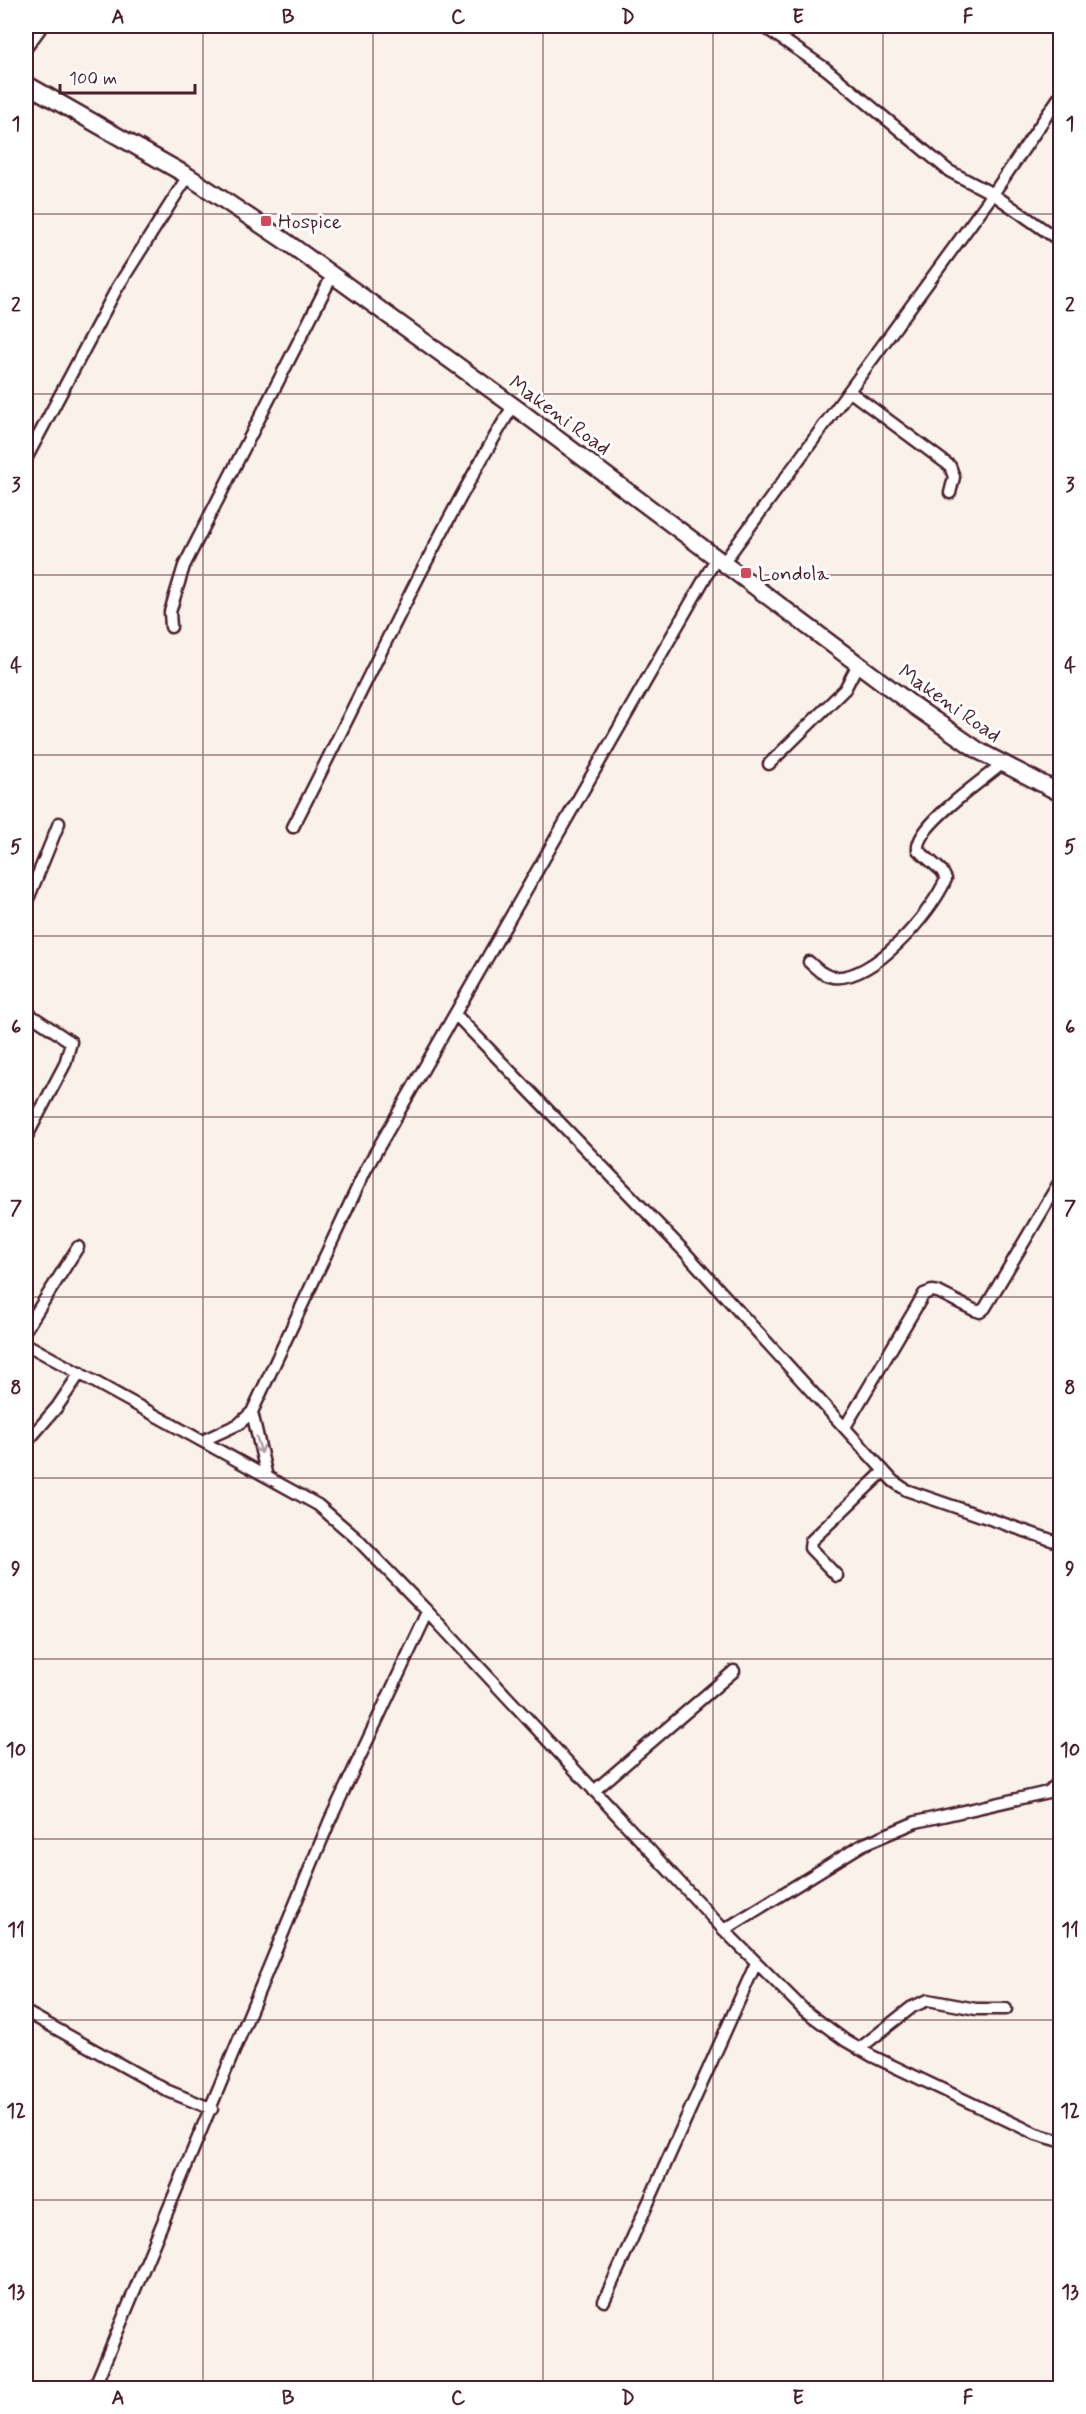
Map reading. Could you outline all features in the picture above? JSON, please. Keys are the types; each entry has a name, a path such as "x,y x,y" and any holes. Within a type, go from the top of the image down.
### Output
{"main road":[{"name":"Makeni Road","path":"26,84 188,176 333,274 513,405 950,732 1002,764 1060,793"}],"street":[{"path":"26,48 42,26"},
{"path":"763,26 826,69 949,171 993,194 1060,241"},
{"path":"204,1440 238,1424 252,1412 366,1169 415,1079 456,1015 556,835 720,560 849,391 993,194 1060,96"},
{"path":"26,459 117,288 188,176"},
{"path":"171,627 171,604 184,566 333,274"},
{"path":"849,391 950,466 954,477 950,493"},
{"path":"293,827 360,698 412,587 513,405"},
{"path":"769,764 846,689 858,664"},
{"path":"809,962 824,974 841,977 881,959 901,942 946,879 942,871 918,850 923,833 935,818 1002,764"},
{"path":"26,904 59,823"},
{"path":"26,1012 71,1042 65,1064 26,1138"},
{"path":"456,1015 683,1250 884,1472 906,1490 1060,1543"},
{"path":"845,1427 924,1294 932,1291 938,1292 974,1310 980,1312 985,1308 1060,1180"},
{"path":"26,1329 78,1247"},
{"path":"26,1344 204,1440 318,1505 354,1537 428,1612 724,1930 804,2010 859,2049 1036,2134 1060,2141"},
{"path":"26,1443 57,1407 80,1373"},
{"path":"252,1412 267,1477"},
{"path":"837,1576 810,1548 811,1541 884,1472"},
{"path":"94,2388 212,2109 330,1820 428,1612"},
{"path":"594,1791 734,1671"},
{"path":"724,1930 862,1845 916,1822 1048,1792 1060,1782"},
{"path":"604,2301 756,1963"},
{"path":"859,2049 912,2007 928,2000 976,2009 1006,2009"},
{"path":"26,2012 168,2091 212,2109"}],"place":[{"name":"Hospice","path":"266,221"},
{"name":"Londola","path":"746,573"}]}
